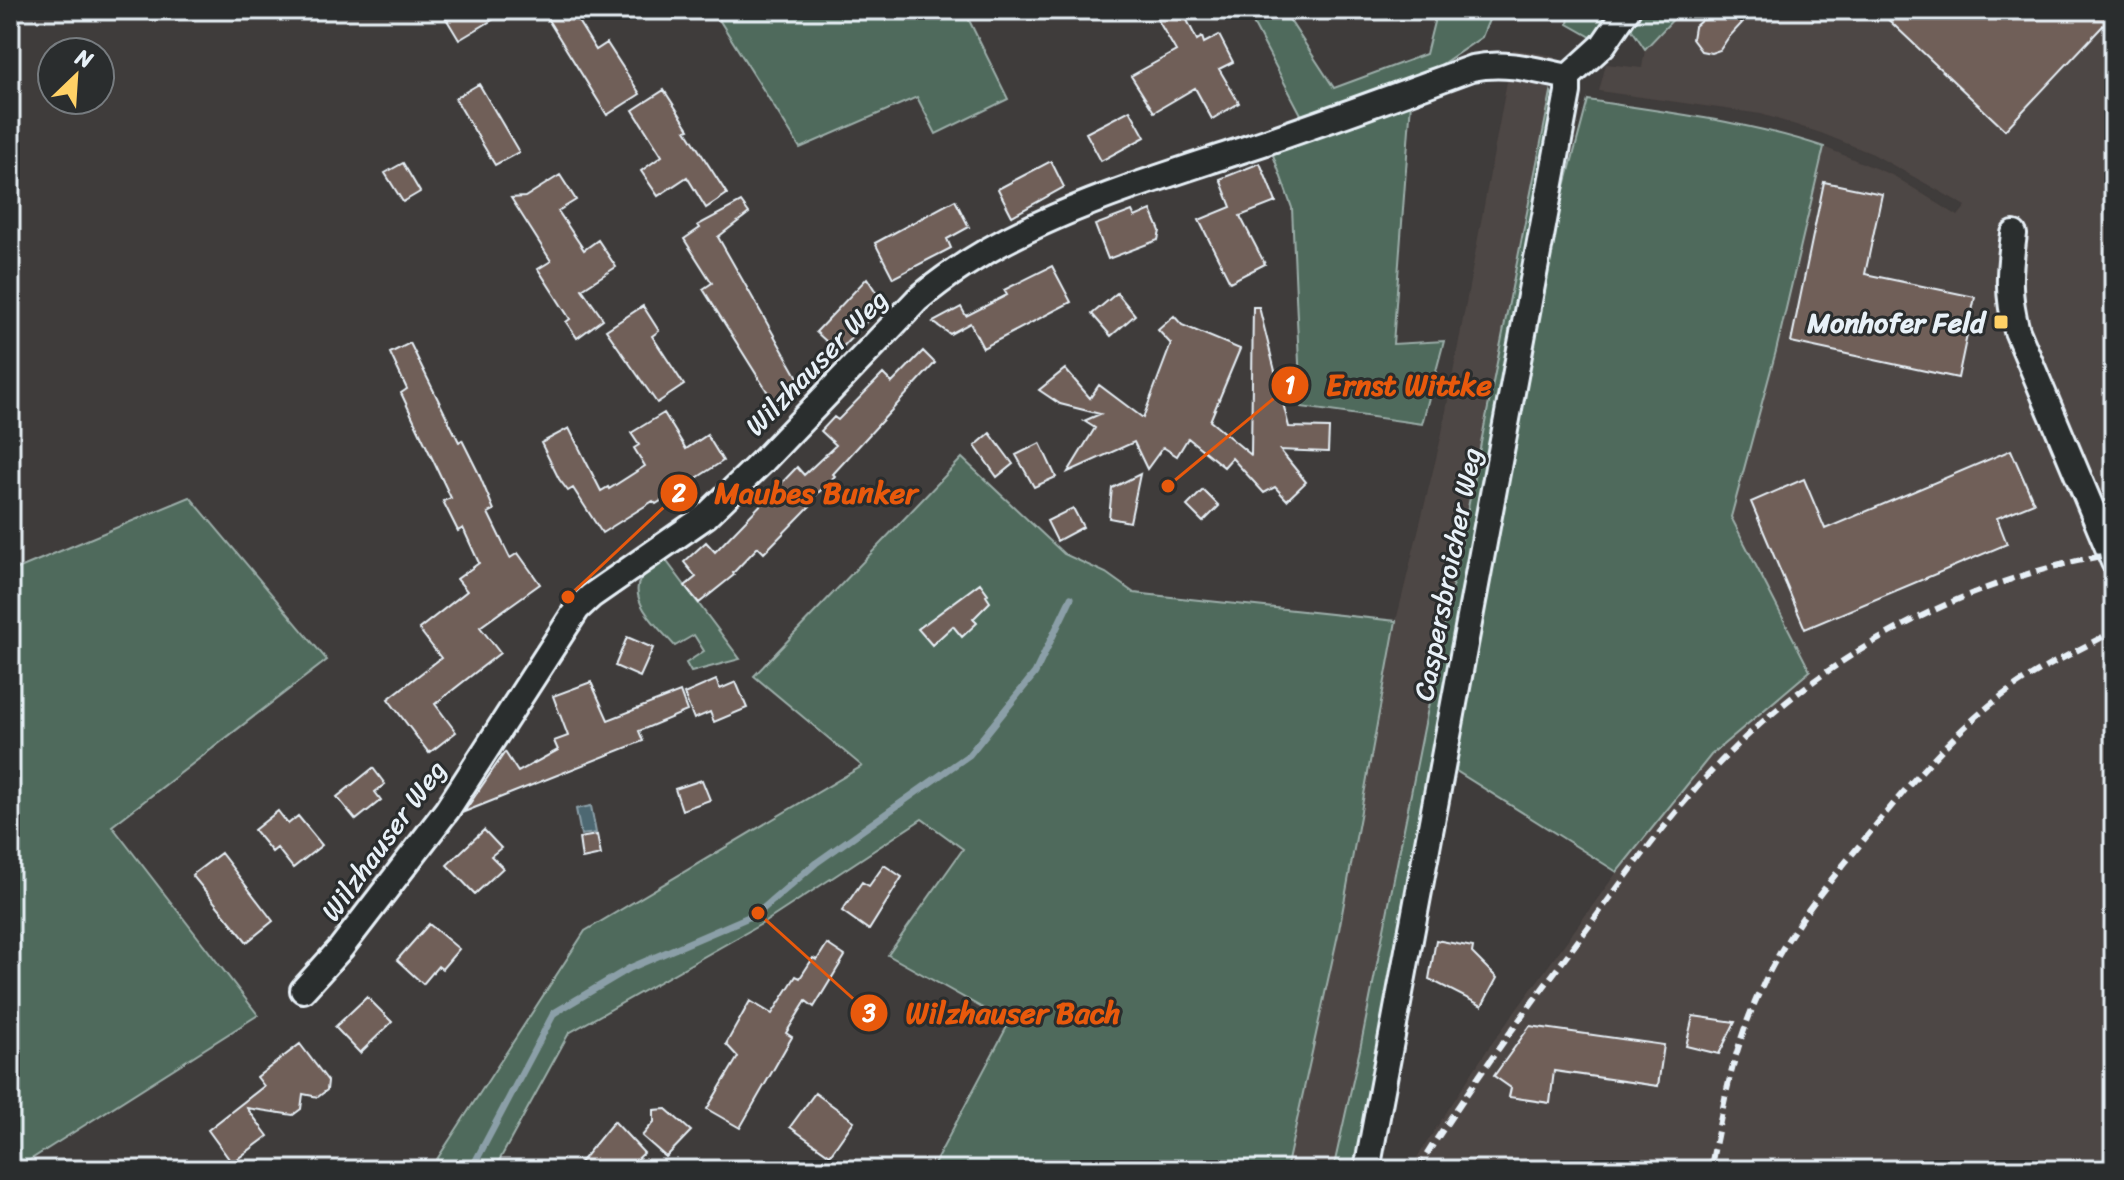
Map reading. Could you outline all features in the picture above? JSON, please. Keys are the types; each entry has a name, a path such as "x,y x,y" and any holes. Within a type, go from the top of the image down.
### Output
{"street":[{"path":"1568,77 1603,45 1627,10"},
{"name":"Wilzhauser Weg","path":"303,990 341,948 447,810 577,609 706,516 940,280 979,256 1082,206 1472,68 1510,64 1568,77"},
{"name":"Caspersbroicher Weg","path":"1367,1170 1568,92 1568,77"},
{"path":"2014,234 2008,278 2010,306 2017,331 2114,562"}],"shaded area":[{"path":"1682,10 2114,10 2114,528 2092,538 2114,594 2114,1170 1409,1170 1487,1050 1617,872 1711,755 1810,671 1731,517 1776,351 1824,147 1894,176 1958,216 1966,206 1873,154 1761,114 1599,91 1606,64 1642,68 1645,49"},
{"path":"1513,49 1555,56 1550,97 1360,1049 1333,1170 1286,1170 1339,930 1396,621 1441,438"}],"green space":[{"path":"713,10 964,10 1008,99 936,134 917,97 800,148"},
{"path":"1246,10 1283,10 1334,88 1426,54 1437,10 1493,10 1482,37 1433,70 1305,122"},
{"path":"1570,10 1682,10 1645,49 1628,24 1613,14 1591,37 1568,24"},
{"path":"1551,92 1556,102 1357,1170 1333,1170 1360,1049"},
{"path":"1588,100 1737,124 1824,147 1776,351 1731,517 1810,671 1711,755 1617,872 1453,769 1552,235"},
{"path":"1411,102 1393,344 1444,341 1422,424 1301,407 1292,208 1272,152"},
{"path":"962,458 1064,554 1106,573 1134,593 1396,621 1339,930 1286,1170 931,1170 1009,1023 888,955 963,849 922,819 765,922 569,1033 494,1170 430,1170 585,931 862,766 754,676"},
{"path":"190,497 327,660 112,826 258,1015 10,1170 10,572"},
{"path":"665,559 740,659 691,672 686,663 704,651 694,635 675,646 648,616 639,597 640,580"}],"water":[{"path":"591,806 596,833 581,835 576,809"}],"building":[{"path":"441,10 509,10 459,40"},
{"path":"542,10 571,10 596,50 607,43 640,94 607,115"},
{"path":"1152,10 1182,10 1197,40 1202,37 1204,43 1219,35 1233,62 1219,69 1239,103 1212,119 1195,88 1154,112 1131,76 1176,51"},
{"path":"1720,10 1754,10 1720,50 1711,53 1701,51 1692,39 1694,27 1702,20 1713,18"},
{"path":"1878,10 2114,10 2114,14 2005,130"},
{"path":"479,84 519,152 495,165 455,98"},
{"path":"664,90 727,194 706,208 687,177 658,196 641,171 662,156 633,110"},
{"path":"1130,110 1145,137 1101,161 1086,133"},
{"path":"1051,161 1064,187 1012,216 998,189"},
{"path":"403,163 420,192 403,202 385,173"},
{"path":"1260,163 1276,202 1240,216 1265,264 1230,282 1199,220 1231,207 1220,179"},
{"path":"560,175 576,200 558,211 584,250 598,240 616,267 582,289 603,319 577,338 566,322 570,319 538,269 551,261 511,198 525,197"},
{"path":"1824,182 1882,194 1865,274 1975,297 1958,378 1791,342"},
{"path":"955,200 969,227 947,239 951,248 893,278 875,243"},
{"path":"741,202 749,213 718,237 804,388 775,404 703,289 712,283 684,239 700,228 698,225"},
{"path":"1151,210 1160,231 1158,240 1108,259 1095,225 1132,211 1135,217"},
{"path":"1052,266 1071,302 983,348 970,323 950,334 933,322 961,307 966,316 1007,295 1004,290"},
{"path":"867,278 883,303 862,317 867,321 838,352 816,332"},
{"path":"1117,293 1135,315 1111,336 1092,314"},
{"path":"643,306 659,331 652,336 684,385 657,403 606,330"},
{"path":"1253,307 1259,307 1289,427 1329,428 1328,452 1280,450 1306,482 1287,500 1275,487 1264,493 1232,458 1224,467 1188,438 1177,456 1163,447 1147,469 1134,442 1068,472 1095,428 1084,421 1100,414 1060,404 1039,390 1065,369 1090,398 1099,385 1143,418 1171,344 1158,330 1174,316 1182,325 1240,349 1210,421 1251,455"},
{"path":"410,343 459,442 462,440 478,472 494,510 488,513 510,558 518,553 540,584 480,627 500,653 435,704 456,732 429,753 388,699 441,658 419,629 467,591 457,579 479,563 463,528 458,531 443,501 451,498 401,393 407,389 390,353"},
{"path":"923,351 935,363 833,474 835,476 810,501 813,503 764,553 758,547 734,575 699,603 685,586 696,577 684,562 706,542 715,552 797,467 804,475 836,445 821,431 834,417 838,420 883,374 892,383"},
{"path":"664,413 686,449 707,435 723,461 656,504 653,501 602,533 573,488 568,491 559,479 541,443 569,428 601,491 645,466 634,448 639,445 631,433"},
{"path":"990,433 1013,464 997,477 975,446"},
{"path":"1040,443 1056,477 1034,487 1016,455"},
{"path":"2011,450 2034,503 1997,518 2007,544 1805,629 1751,502 1804,479 1825,529"},
{"path":"1140,474 1130,522 1109,518 1112,488"},
{"path":"1203,490 1219,506 1203,522 1187,506"},
{"path":"1073,508 1083,527 1057,541 1047,521"},
{"path":"980,583 990,602 973,619 977,623 962,637 953,626 932,645 918,629"},
{"path":"627,637 653,648 640,677 615,666"},
{"path":"716,680 720,689 736,682 747,708 714,722 710,712 694,719 684,694"},
{"path":"591,682 608,720 680,692 687,711 639,731 643,741 464,812 505,752 518,772 558,750 554,741 568,736 553,696"},
{"path":"373,768 385,784 375,792 381,800 356,820 337,797"},
{"path":"702,780 710,800 682,810 675,789"},
{"path":"278,811 288,824 298,816 322,845 293,868 277,848 272,852 254,830"},
{"path":"484,830 501,848 491,856 503,868 475,894 447,865"},
{"path":"597,835 601,855 582,859 579,838"},
{"path":"221,853 273,921 247,942 192,875"},
{"path":"884,865 902,877 869,930 842,911 862,882 869,886"},
{"path":"429,924 459,949 442,969 438,966 423,984 397,960"},
{"path":"1436,940 1473,947 1472,953 1497,978 1482,1006 1429,979"},
{"path":"827,944 845,956 814,1007 806,1001 786,1033 792,1037 740,1128 707,1109 738,1057 726,1044 750,1001 772,1014 796,976 800,978"},
{"path":"367,997 392,1022 360,1053 335,1027"},
{"path":"1693,1016 1735,1022 1719,1054 1686,1046"},
{"path":"1530,1026 1664,1045 1658,1086 1554,1071 1550,1103 1509,1097 1511,1088 1494,1076"},
{"path":"300,1044 328,1081 327,1090 318,1097 303,1094 301,1109 293,1115 247,1108 268,1136 232,1163 208,1130 264,1086 257,1077"},
{"path":"815,1093 854,1121 830,1155 790,1127"},
{"path":"666,1109 691,1131 666,1157 642,1136 654,1122 654,1110"},
{"path":"614,1121 644,1153 626,1170 574,1170"}],"waterway":[{"path":"471,1170 554,1013 630,968 758,913 816,863 969,755 1035,673 1071,598"}],"railway":[{"path":"1417,1170 1498,1050 1654,839 1699,785 1786,702 1835,666 1887,634 1941,607 2055,566 2114,554"},
{"path":"1712,1161 1731,1072 1744,1029 1781,951 1816,900 1922,771 1978,715 2026,679 2114,631"}],"place":[{"name":"Monhofer Feld","path":"2001,322"},
{"name":"Ernst Wittke","path":"1168,486"},
{"name":"Maubes Bunker","path":"568,597"},
{"name":"Wilzhauser Bach","path":"758,913"}]}
